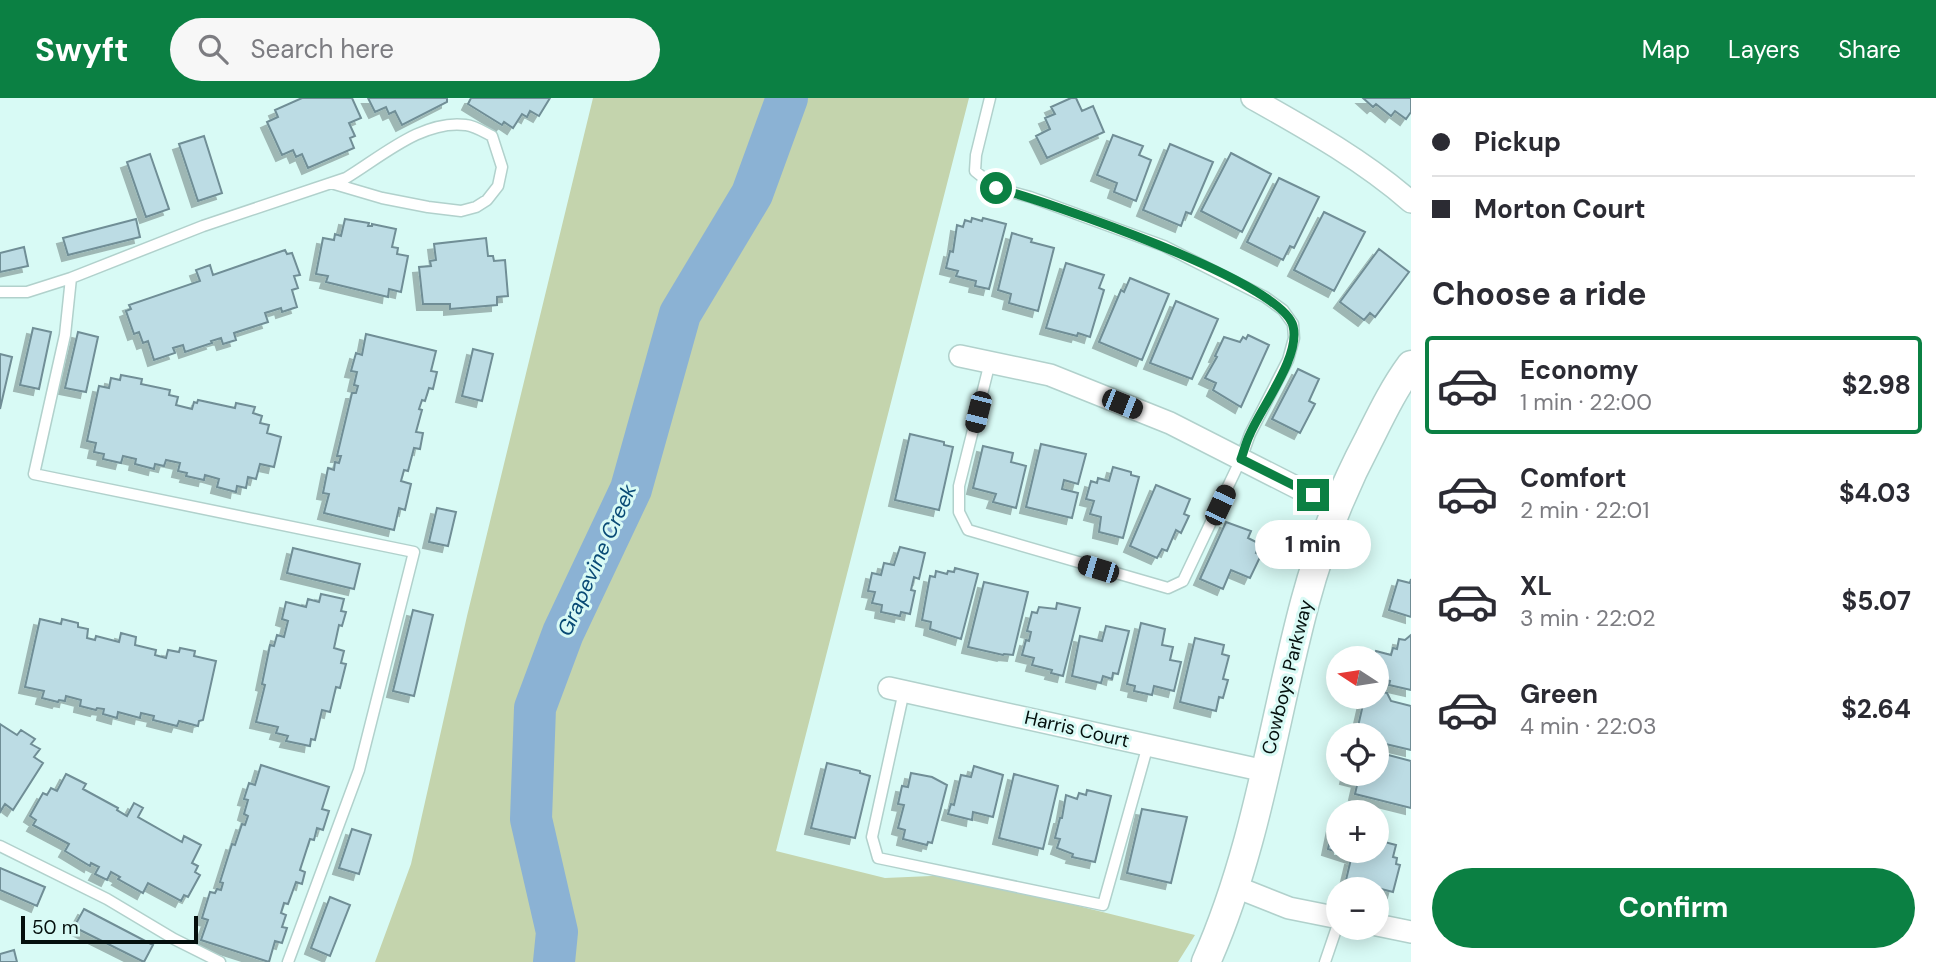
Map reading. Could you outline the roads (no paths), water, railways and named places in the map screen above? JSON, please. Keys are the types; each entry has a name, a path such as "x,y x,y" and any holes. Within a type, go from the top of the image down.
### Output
{"street":[{"path":"1252,98 1320,136 1386,180 1411,202"},
{"path":"960,356 1050,375 1170,423 1337,508"},
{"name":"Cowboys Parkway","path":"1206,962 1236,887 1305,600 1337,508 1356,463 1397,384 1411,365"},
{"name":"Harris Court","path":"897,690 1265,771"},
{"path":"1236,887 1289,908 1326,916"},
{"path":"1389,927 1411,932"}],"lane":[{"path":"990,98 976,155 975,171 983,179 996,188 1164,246 1265,297 1283,310 1293,324 1294,338 1288,360 1250,434 1241,459 1183,581 1168,588 968,530 959,512 959,486 990,362"},
{"path":"0,292 27,292 71,278 203,226 331,183 346,178 429,129 469,125 492,136 502,167 498,186 487,200 476,207 461,211 382,198 331,183"},
{"path":"71,278 65,335 34,474 414,552 359,770 288,962"},
{"path":"897,690 872,837 878,858 1103,905 1148,745"},
{"path":"0,846 107,899 174,939 220,962"},
{"path":"1325,962 1332,940"}],"waterway":[{"name":"Grapevine Creek","path":"554,962 557,932 531,819 535,708 563,633 631,489 680,314 752,194 787,98"}]}
